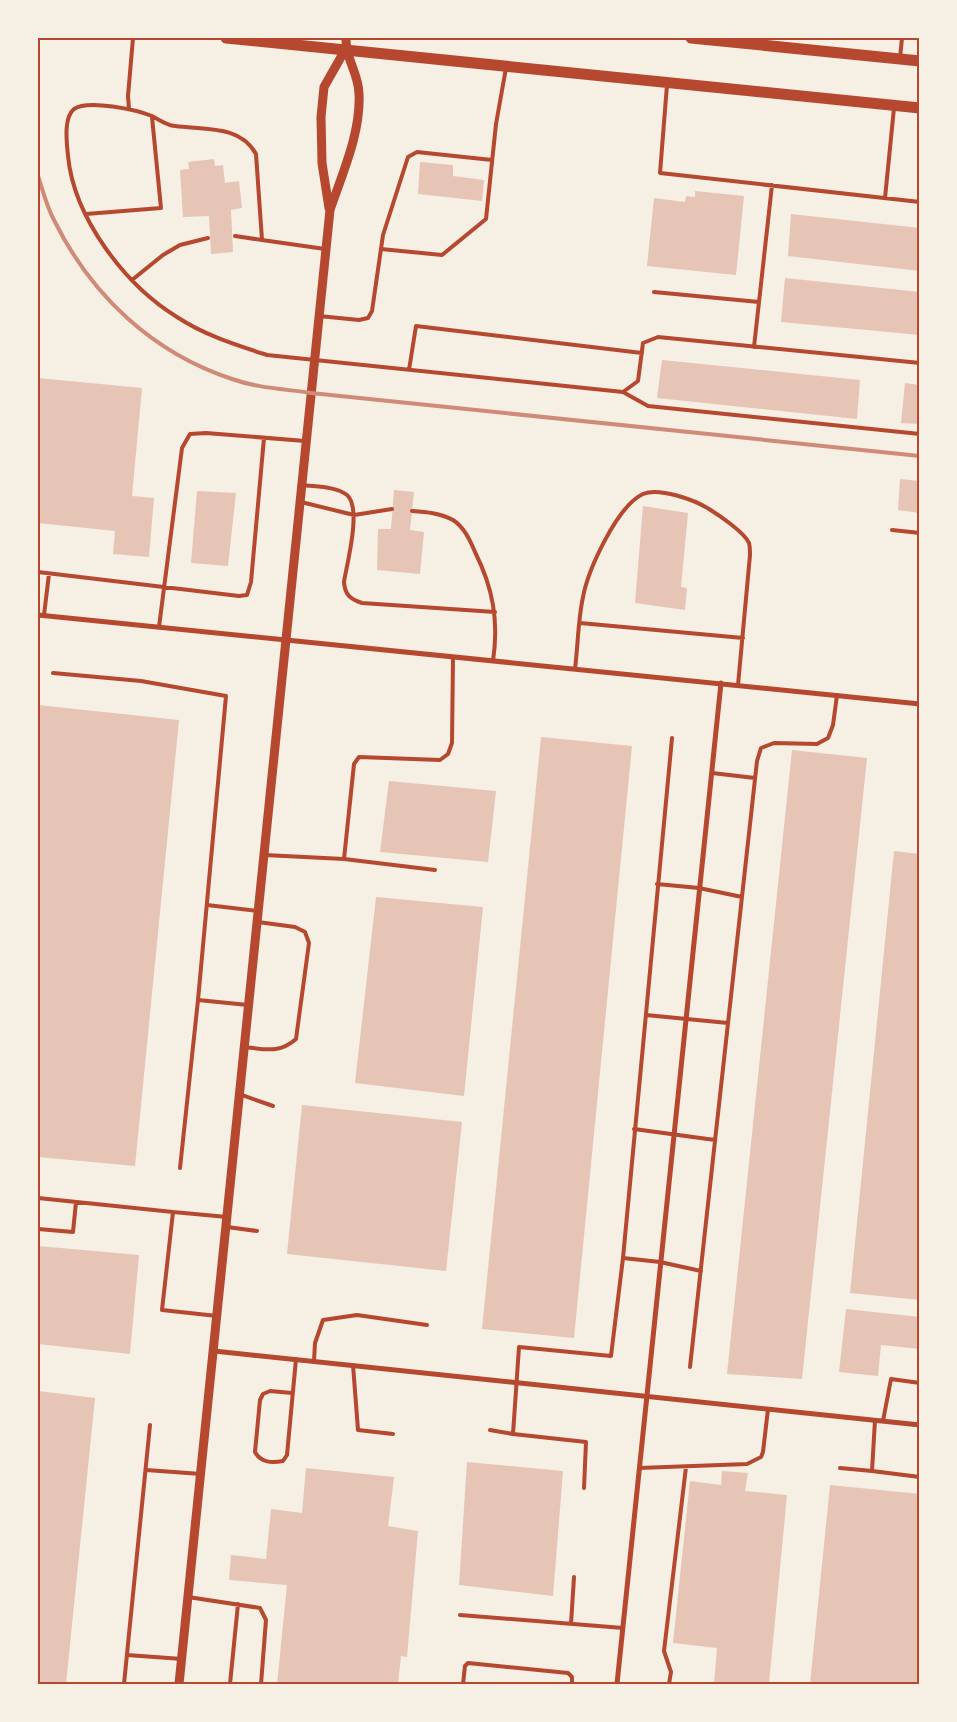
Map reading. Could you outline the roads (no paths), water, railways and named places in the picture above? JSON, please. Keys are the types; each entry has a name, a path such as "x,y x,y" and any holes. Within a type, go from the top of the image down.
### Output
{"main road":[{"path":"226,38 920,108"},
{"path":"691,38 742,40 920,61"}],"street":[{"path":"179,1684 330,210 356,126 360,92 345,50 346,38"},
{"path":"330,210 322,163 323,94 324,87 345,50"},
{"path":"38,615 920,704"},
{"path":"617,1684 721,683"},
{"path":"214,1351 920,1425"}],"lane":[{"path":"129,109 128,96 133,38"},
{"path":"900,59 902,38"},
{"path":"380,249 442,255 486,219 492,160 507,66"},
{"path":"667,82 660,173 920,202"},
{"path":"262,240 256,154 250,143 236,133 167,126 152,116 129,109 88,105 74,109 69,117 66,140 69,165 86,214 106,250 132,280 177,318 229,343 268,354 314,360 623,392 648,406 920,434"},
{"path":"885,198 894,106"},
{"path":"86,214 161,208 152,116"},
{"path":"319,316 360,320 368,318 372,311 382,235 408,157 417,152 492,160"},
{"path":"754,347 772,185"},
{"path":"235,236 326,249"},
{"path":"132,280 163,255 180,245 208,238"},
{"path":"654,292 759,302"},
{"path":"409,370 416,326 642,353"},
{"path":"623,392 638,381 643,343 658,337 920,363"},
{"path":"159,626 182,448 190,434 206,433 306,441"},
{"path":"38,572 164,588 239,596 247,595 251,582 264,438"},
{"path":"301,485 333,489 345,494 351,501 354,515 344,582 350,598 362,603 495,612"},
{"path":"575,669 583,597 594,560 630,504 644,494 660,493 691,499 710,509 735,528 748,542 750,555 738,685"},
{"path":"299,502 354,515 392,509"},
{"path":"412,511 439,514 455,521 463,530 488,580 495,612 496,630 493,661"},
{"path":"892,530 920,533"},
{"path":"44,615 49,574"},
{"path":"580,623 743,638"},
{"path":"344,860 354,764 359,757 440,760 448,754 452,743 454,657"},
{"path":"53,674 142,681 226,696 198,1000 180,1168"},
{"path":"690,1367 755,778 761,748 774,743 817,744 828,738 833,725 837,695"},
{"path":"513,1434 519,1347 611,1356 672,738"},
{"path":"712,773 755,778"},
{"path":"263,855 344,860 435,870"},
{"path":"657,884 699,888 742,897"},
{"path":"207,905 258,911"},
{"path":"244,1047 276,1050 286,1048 296,1039 309,943 305,932 295,927 256,922"},
{"path":"198,1000 248,1005"},
{"path":"646,1015 728,1023"},
{"path":"239,1094 274,1106"},
{"path":"634,1129 715,1140"},
{"path":"38,1198 227,1217"},
{"path":"38,1229 73,1232 76,1202"},
{"path":"173,1212 162,1310 217,1316"},
{"path":"226,1227 257,1231"},
{"path":"622,1258 660,1262 700,1271"},
{"path":"314,1361 315,1343 323,1320 358,1315 427,1325"},
{"path":"292,1393 270,1391 263,1394 260,1400 255,1452 258,1458 265,1461 283,1461 287,1456 296,1359"},
{"path":"353,1365 358,1430 392,1434"},
{"path":"883,1421 891,1380 920,1383"},
{"path":"639,1468 747,1464 761,1456 763,1452 768,1409"},
{"path":"872,1471 875,1420"},
{"path":"124,1684 150,1425"},
{"path":"490,1430 586,1442 584,1488"},
{"path":"669,1684 671,1672 664,1651 686,1467"},
{"path":"840,1468 920,1477"},
{"path":"146,1470 201,1474"},
{"path":"571,1624 574,1577"},
{"path":"188,1597 260,1608 265,1616 261,1684"},
{"path":"230,1684 238,1604"},
{"path":"460,1616 623,1628"},
{"path":"127,1655 182,1659"},
{"path":"463,1684 465,1666 468,1663 568,1673 572,1677 572,1684"}],"railway":[{"path":"38,176 50,211 70,249 106,297 151,337 176,354 203,368 232,379 261,386 311,393 920,456"}]}
